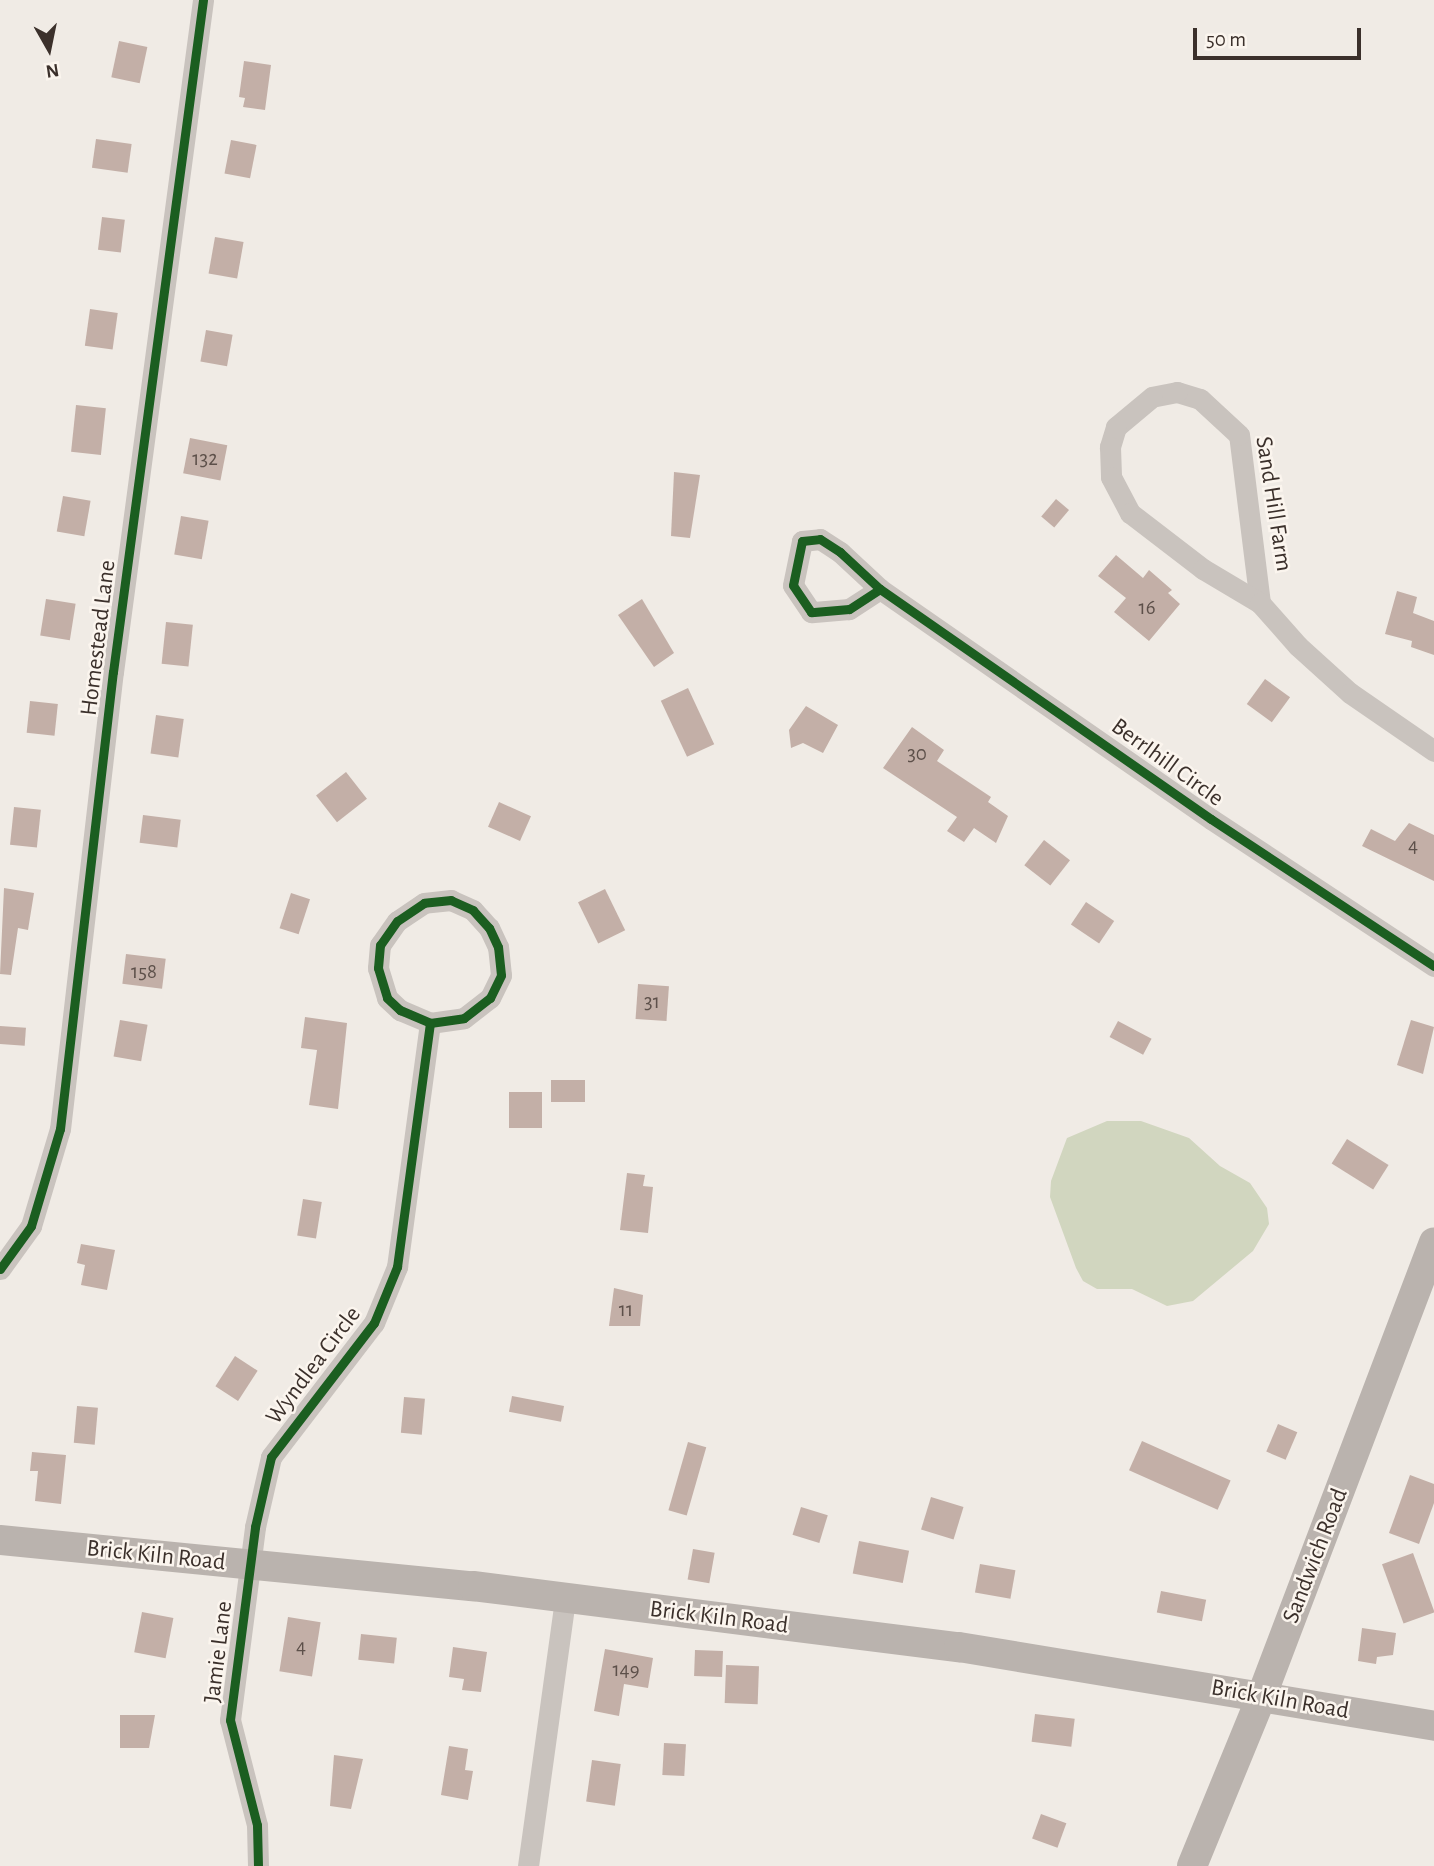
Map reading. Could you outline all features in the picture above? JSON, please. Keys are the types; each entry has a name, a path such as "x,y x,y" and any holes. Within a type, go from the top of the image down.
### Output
{"main road":[{"name":"Sandwich Road","path":"1192,1866 1262,1695 1434,1243"},
{"name":"Brick Kiln Road","path":"0,1540 565,1598 959,1647 1262,1695 1434,1726"}],"street":[{"name":"Homestead Lane","path":"0,1269 31,1226 60,1129 115,658 203,0"},
{"name":"Sand Hill Farm","path":"1260,603 1239,435 1200,399 1177,392 1152,397 1116,427 1108,469 1116,492 1130,513 1158,538 1260,603 1297,646 1350,692 1434,751"},
{"name":"BerrIhill Circle","path":"880,589 1211,819 1434,966"},
{"path":"451,900 473,910 489,928 498,947 501,975 490,998 464,1018 430,1023 400,1010 387,998 378,968 380,946 397,921 424,903 451,900"},
{"name":"Wyndlea Circle","path":"250,1565 271,1457 374,1323 397,1267 430,1023"},
{"name":"Jamie Lane","path":"250,1565 230,1720 257,1825 258,1866"},
{"path":"528,1866 565,1598"}],"green space":[{"path":"1107,1121 1141,1121 1189,1138 1220,1166 1250,1183 1267,1208 1269,1224 1253,1251 1193,1301 1167,1306 1132,1289 1097,1289 1083,1281 1076,1268 1050,1197 1051,1181 1067,1138"}],"building":[{"path":"119,41 147,47 140,83 111,77"},
{"path":"244,61 271,65 265,110 243,107 245,98 239,97"},
{"path":"96,139 132,144 128,173 92,168"},
{"path":"231,140 257,145 250,178 225,173"},
{"path":"102,217 125,220 121,253 98,250"},
{"path":"215,237 244,242 237,278 209,273"},
{"path":"90,309 118,313 113,350 85,346"},
{"path":"206,330 233,335 227,366 200,362"},
{"path":"76,405 106,408 101,455 71,452"},
{"path":"190,438 227,445 220,481 183,473"},
{"path":"674,472 700,475 690,538 671,536"},
{"path":"63,496 91,501 84,536 57,531"},
{"path":"1056,499 1069,510 1054,528 1041,517"},
{"path":"181,516 209,521 202,559 174,554"},
{"path":"1116,555 1143,578 1149,570 1172,590 1168,593 1180,604 1149,641 1114,612 1126,598 1098,576"},
{"path":"1397,591 1417,597 1413,613 1434,621 1434,655 1411,647 1412,641 1385,634"},
{"path":"46,599 76,604 70,640 40,636"},
{"path":"642,599 674,653 654,667 618,615"},
{"path":"166,622 193,625 188,667 162,664"},
{"path":"1265,679 1290,697 1272,722 1247,704"},
{"path":"688,688 714,744 687,757 661,701"},
{"path":"30,701 58,704 55,736 27,733"},
{"path":"806,706 838,725 823,753 803,743 791,748 789,730"},
{"path":"156,715 184,719 178,758 151,754"},
{"path":"912,727 944,750 937,761 991,797 988,802 1008,816 996,843 974,828 964,842 947,831 957,817 883,768"},
{"path":"346,772 367,799 337,822 316,795"},
{"path":"499,802 531,816 520,841 488,827"},
{"path":"14,807 41,810 37,848 10,845"},
{"path":"143,815 181,820 177,847 140,843"},
{"path":"1409,823 1434,835 1434,881 1362,846 1371,829 1395,841"},
{"path":"1044,840 1070,860 1050,886 1024,865"},
{"path":"4,888 34,893 28,930 18,928 11,975 0,974"},
{"path":"605,889 625,930 598,943 578,902"},
{"path":"291,893 310,899 299,934 280,928"},
{"path":"1086,902 1114,921 1099,943 1071,924"},
{"path":"126,954 166,959 162,989 122,984"},
{"path":"638,984 669,986 666,1021 636,1019"},
{"path":"305,1017 347,1023 338,1109 309,1105 317,1050 301,1048"},
{"path":"120,1020 148,1025 141,1061 114,1056"},
{"path":"1411,1020 1434,1027 1423,1074 1397,1065"},
{"path":"1118,1021 1152,1039 1143,1055 1110,1037"},
{"path":"0,1026 26,1028 25,1046 0,1044"},
{"path":"551,1080 585,1080 585,1102 551,1102"},
{"path":"509,1092 542,1092 542,1128 509,1128"},
{"path":"1347,1139 1389,1165 1373,1190 1332,1164"},
{"path":"627,1173 645,1175 643,1186 653,1187 648,1233 620,1230"},
{"path":"303,1199 322,1202 316,1239 297,1236"},
{"path":"81,1244 115,1250 107,1290 81,1285 85,1265 77,1263"},
{"path":"614,1288 643,1295 640,1326 609,1326"},
{"path":"235,1356 258,1371 238,1401 215,1386"},
{"path":"512,1396 564,1406 561,1422 509,1412"},
{"path":"404,1397 425,1399 422,1435 401,1433"},
{"path":"77,1406 98,1408 95,1445 74,1443"},
{"path":"1278,1424 1297,1432 1286,1460 1266,1452"},
{"path":"1142,1441 1231,1480 1218,1510 1129,1470"},
{"path":"688,1442 706,1447 687,1515 668,1510"},
{"path":"32,1452 66,1455 61,1504 35,1501 38,1471 30,1471"},
{"path":"1410,1475 1434,1484 1434,1503 1419,1544 1389,1533"},
{"path":"931,1497 964,1507 954,1539 921,1530"},
{"path":"801,1507 828,1515 819,1543 793,1535"},
{"path":"859,1541 909,1551 903,1583 853,1573"},
{"path":"693,1549 715,1553 709,1583 688,1580"},
{"path":"1413,1553 1434,1612 1404,1623 1382,1564"},
{"path":"980,1564 1015,1570 1010,1599 975,1593"},
{"path":"1161,1591 1206,1600 1202,1621 1157,1613"},
{"path":"142,1612 173,1618 166,1658 134,1652"},
{"path":"288,1617 321,1622 312,1676 279,1671"},
{"path":"1362,1628 1396,1633 1393,1655 1377,1657 1376,1664 1358,1661"},
{"path":"361,1634 397,1638 394,1664 358,1660"},
{"path":"453,1647 487,1652 481,1692 462,1690 464,1679 449,1677"},
{"path":"605,1649 653,1658 648,1688 624,1684 619,1716 594,1711"},
{"path":"695,1650 723,1651 722,1677 694,1676"},
{"path":"726,1665 759,1666 758,1704 725,1703"},
{"path":"1035,1714 1075,1719 1071,1747 1032,1742"},
{"path":"120,1715 155,1715 149,1748 120,1748"},
{"path":"664,1743 686,1744 684,1776 662,1775"},
{"path":"449,1746 468,1749 465,1770 473,1771 468,1800 441,1795"},
{"path":"334,1755 363,1759 351,1809 330,1806"},
{"path":"592,1760 621,1764 615,1806 586,1802"},
{"path":"1041,1814 1066,1823 1057,1848 1032,1838"}],"cycle path":[{"path":"0,1269 31,1226 60,1129 113,672 203,0"},
{"path":"880,589 849,609 811,612 793,585 802,541 820,539 840,552 880,589 1211,819 1434,966"},
{"path":"258,1866 257,1825 230,1720 255,1527 271,1457 374,1323 397,1267 430,1023 464,1018 490,998 501,975 498,947 489,928 473,910 451,900 424,903 397,921 380,945 378,968 387,998 400,1010 430,1023"}]}
